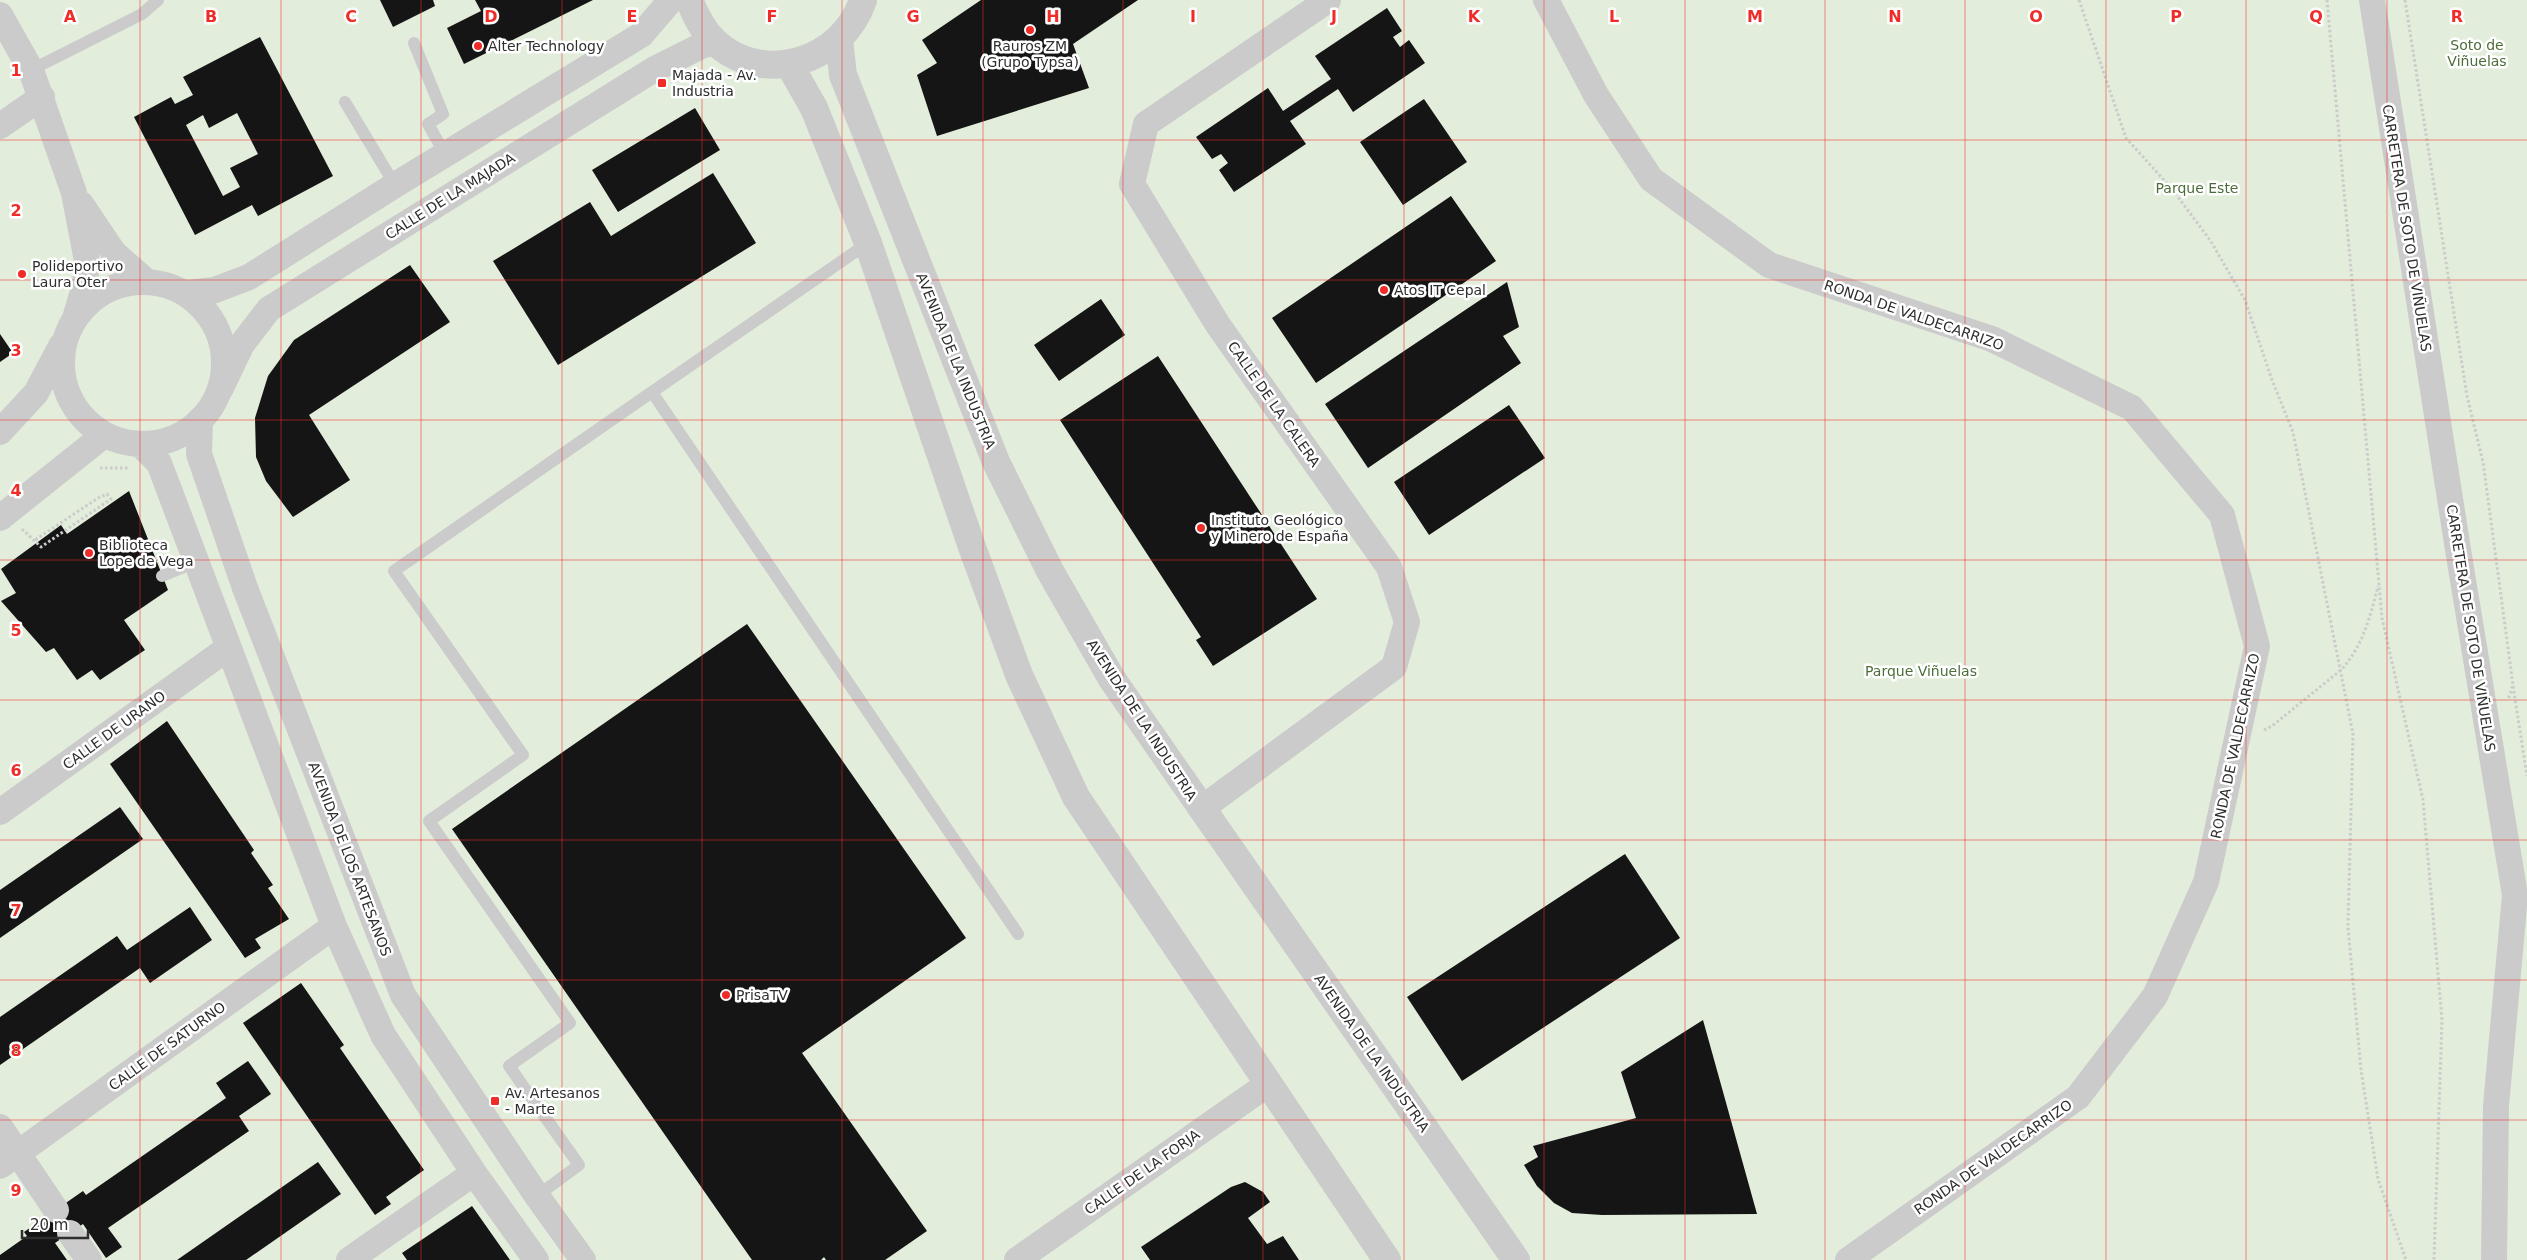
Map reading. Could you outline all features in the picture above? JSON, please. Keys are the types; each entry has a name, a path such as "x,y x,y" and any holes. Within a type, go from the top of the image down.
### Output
{"street":[{"path":"187,293 215,290 249,277 445,154 641,35 671,0"},
{"path":"689,0 699,23 715,42 737,56 762,64 789,64 816,56 839,40 858,16 863,0"},
{"name":"CALLE DE LA CALERA","path":"1201,809 1394,667 1407,622 1389,567 1218,325 1132,184 1146,124 1328,0"},
{"name":"RONDA DE VALDECARRIZO","path":"1546,0 1596,95 1651,179 1769,265 1992,339 2132,408 2222,515 2257,646 2206,882 2155,996 2078,1097 1848,1260"},
{"name":"CARRETERA DE SOTO DE VIÑUELAS","path":"2372,0 2515,894 2496,1106 2494,1260"},
{"path":"0,15 31,70 42,97 74,192 87,261 85,286 75,316 64,340 36,393 0,432"},
{"name":"AVENIDA DE LA INDUSTRIA","path":"839,40 843,75 996,462 1050,571 1112,679 1516,1260"},
{"name":"CALLE DE LA MAJADA","path":"221,388 242,344 269,309 654,70 701,46 715,42"},
{"path":"789,64 814,108 868,243 1019,675 1076,797 1387,1260"},
{"path":"0,126 42,97"},
{"path":"74,192 114,253 146,281"},
{"path":"64,340 61,368 67,395 82,418 104,435 121,442 140,444 162,442 182,434 200,420 212,405 221,388 224,361 220,335 207,311 187,293 167,284 146,281 119,284 94,296 75,316"},
{"name":"AVENIDA DE LOS ARTESANOS","path":"200,420 198,454 245,588 403,996 537,1196 583,1260"},
{"path":"0,518 104,435"},
{"path":"140,444 159,463 334,926 383,1035 474,1173 536,1260"},
{"name":"CALLE DE URANO","path":"0,812 228,648"},
{"name":"CALLE DE SATURNO","path":"9,1160 334,926"},
{"name":"CALLE DE LA FORJA","path":"1017,1260 1268,1084"},
{"path":"0,1127 9,1160 56,1210"},
{"path":"349,1260 474,1173"},
{"path":"70,1233 89,1260"}],"lane":[{"path":"31,70 142,14 158,0"},
{"path":"414,43 443,114 428,124 445,154"},
{"path":"345,102 395,185"},
{"path":"537,1196 579,1165 509,1066 570,1023 429,821 523,756 394,571 868,243"},
{"path":"652,392 1018,934"},
{"path":"162,576 196,562"}],"path":[{"path":"2079,0 2126,138 2172,189 2210,240 2244,300 2293,432 2332,638 2341,670 2353,734 2348,928 2361,1070 2378,1180 2406,1260"},
{"path":"2327,0 2382,618 2424,800 2441,1011 2434,1260"},
{"path":"2405,0 2467,396 2483,462 2527,776"},
{"path":"92,472 98,468 130,468 136,472"},
{"path":"107,494 111,499 41,547 35,540 98,498 107,494"},
{"path":"2237,741 2272,726 2341,670 2351,659 2367,628 2379,583"},
{"path":"2507,702 2513,685"}],"green space":[{"path":"0,0 2527,0 2527,1260 0,1260"}],"building":[{"path":"380,0 433,0 435,6 393,27"},
{"name":"Alter Technology","path":"475,0 593,0 464,64 447,28 481,11"},
{"path":"981,0 1138,0 1073,44 1089,88 937,136 917,75 937,63 922,40"},
{"path":"1387,8 1402,31 1393,37 1400,47 1409,40 1425,63 1353,112 1338,89 1290,121 1306,144 1234,192 1219,170 1228,163 1221,154 1212,159 1196,137 1268,88 1283,111 1331,79 1315,56"},
{"path":"260,37 333,176 258,216 252,205 195,235 134,117 171,97 175,104 193,95 183,77","holes":["237,113 258,154 230,168 240,187 223,196 186,125 203,115 209,128"]},
{"path":"1424,99 1467,162 1403,205 1360,142"},
{"path":"695,108 720,150 618,212 592,170"},
{"path":"713,173 756,243 558,365 493,261 590,202 611,236"},
{"name":"Atos IT Cepal","path":"1451,196 1496,261 1316,383 1272,318"},
{"path":"410,265 450,322 309,415 350,480 293,517 266,481 256,457 255,418 268,376 294,340"},
{"path":"1507,282 1519,327 1503,336 1521,363 1368,468 1325,404"},
{"path":"1101,299 1125,335 1059,381 1034,345"},
{"path":"0,334 13,353 0,362"},
{"name":"Instituto Geológico y Minero de España","path":"1158,356 1317,599 1213,666 1196,640 1201,637 1060,420"},
{"path":"1509,405 1545,458 1429,535 1394,482"},
{"path":"129,491 168,590 124,620 145,650 100,680 92,670 77,680 54,648 46,652 1,601 16,593 1,569 61,525 67,534"},
{"name":"PrisaTV","path":"747,624 966,938 802,1053 927,1231 885,1260 826,1260 824,1257 821,1260 752,1260 452,829"},
{"path":"167,721 254,850 251,853 273,885 268,888 289,919 255,939 261,948 245,958 110,764"},
{"path":"120,807 143,839 0,938 0,890"},
{"path":"1625,854 1680,938 1462,1081 1407,997"},
{"path":"190,907 212,940 150,983 140,968 0,1065 0,1017 117,936 127,950"},
{"path":"301,983 344,1045 340,1048 424,1170 386,1197 391,1204 375,1215 243,1023"},
{"path":"1703,1020 1757,1214 1602,1215 1572,1213 1554,1203 1537,1186 1524,1165 1538,1157 1533,1146 1636,1118 1621,1072"},
{"path":"248,1061 271,1094 239,1116 249,1131 108,1228 122,1247 106,1258 83,1224 55,1243 67,1260 0,1260 0,1255 27,1236 24,1232 83,1191 86,1195 226,1098 216,1083"},
{"path":"318,1162 341,1194 246,1260 177,1260"},
{"path":"1245,1182 1263,1192 1270,1202 1248,1218 1267,1244 1283,1236 1299,1260 1150,1260 1141,1247 1231,1187"},
{"path":"472,1206 510,1260 407,1260 402,1253"}],"place":[{"name":"Rauros ZM (Grupo Typsa)","path":"1030,30"},
{"name":"Alter Technology","path":"478,46"},
{"name":"Majada - Av. Industria","path":"662,83"},
{"name":"Polideportivo Laura Oter","path":"22,274"},
{"name":"Atos IT Cepal","path":"1384,290"},
{"name":"Instituto Geológico y Minero de España","path":"1201,528"},
{"name":"Biblioteca Lope de Vega","path":"89,553"},
{"name":"PrisaTV","path":"726,995"},
{"name":"Av. Artesanos - Marte","path":"495,1101"}],"park label":[{"name":"Soto de Viñuelas","path":"2477,54"},
{"name":"Parque Este","path":"2197,188"},
{"name":"Parque Viñuelas","path":"1921,671"}]}
